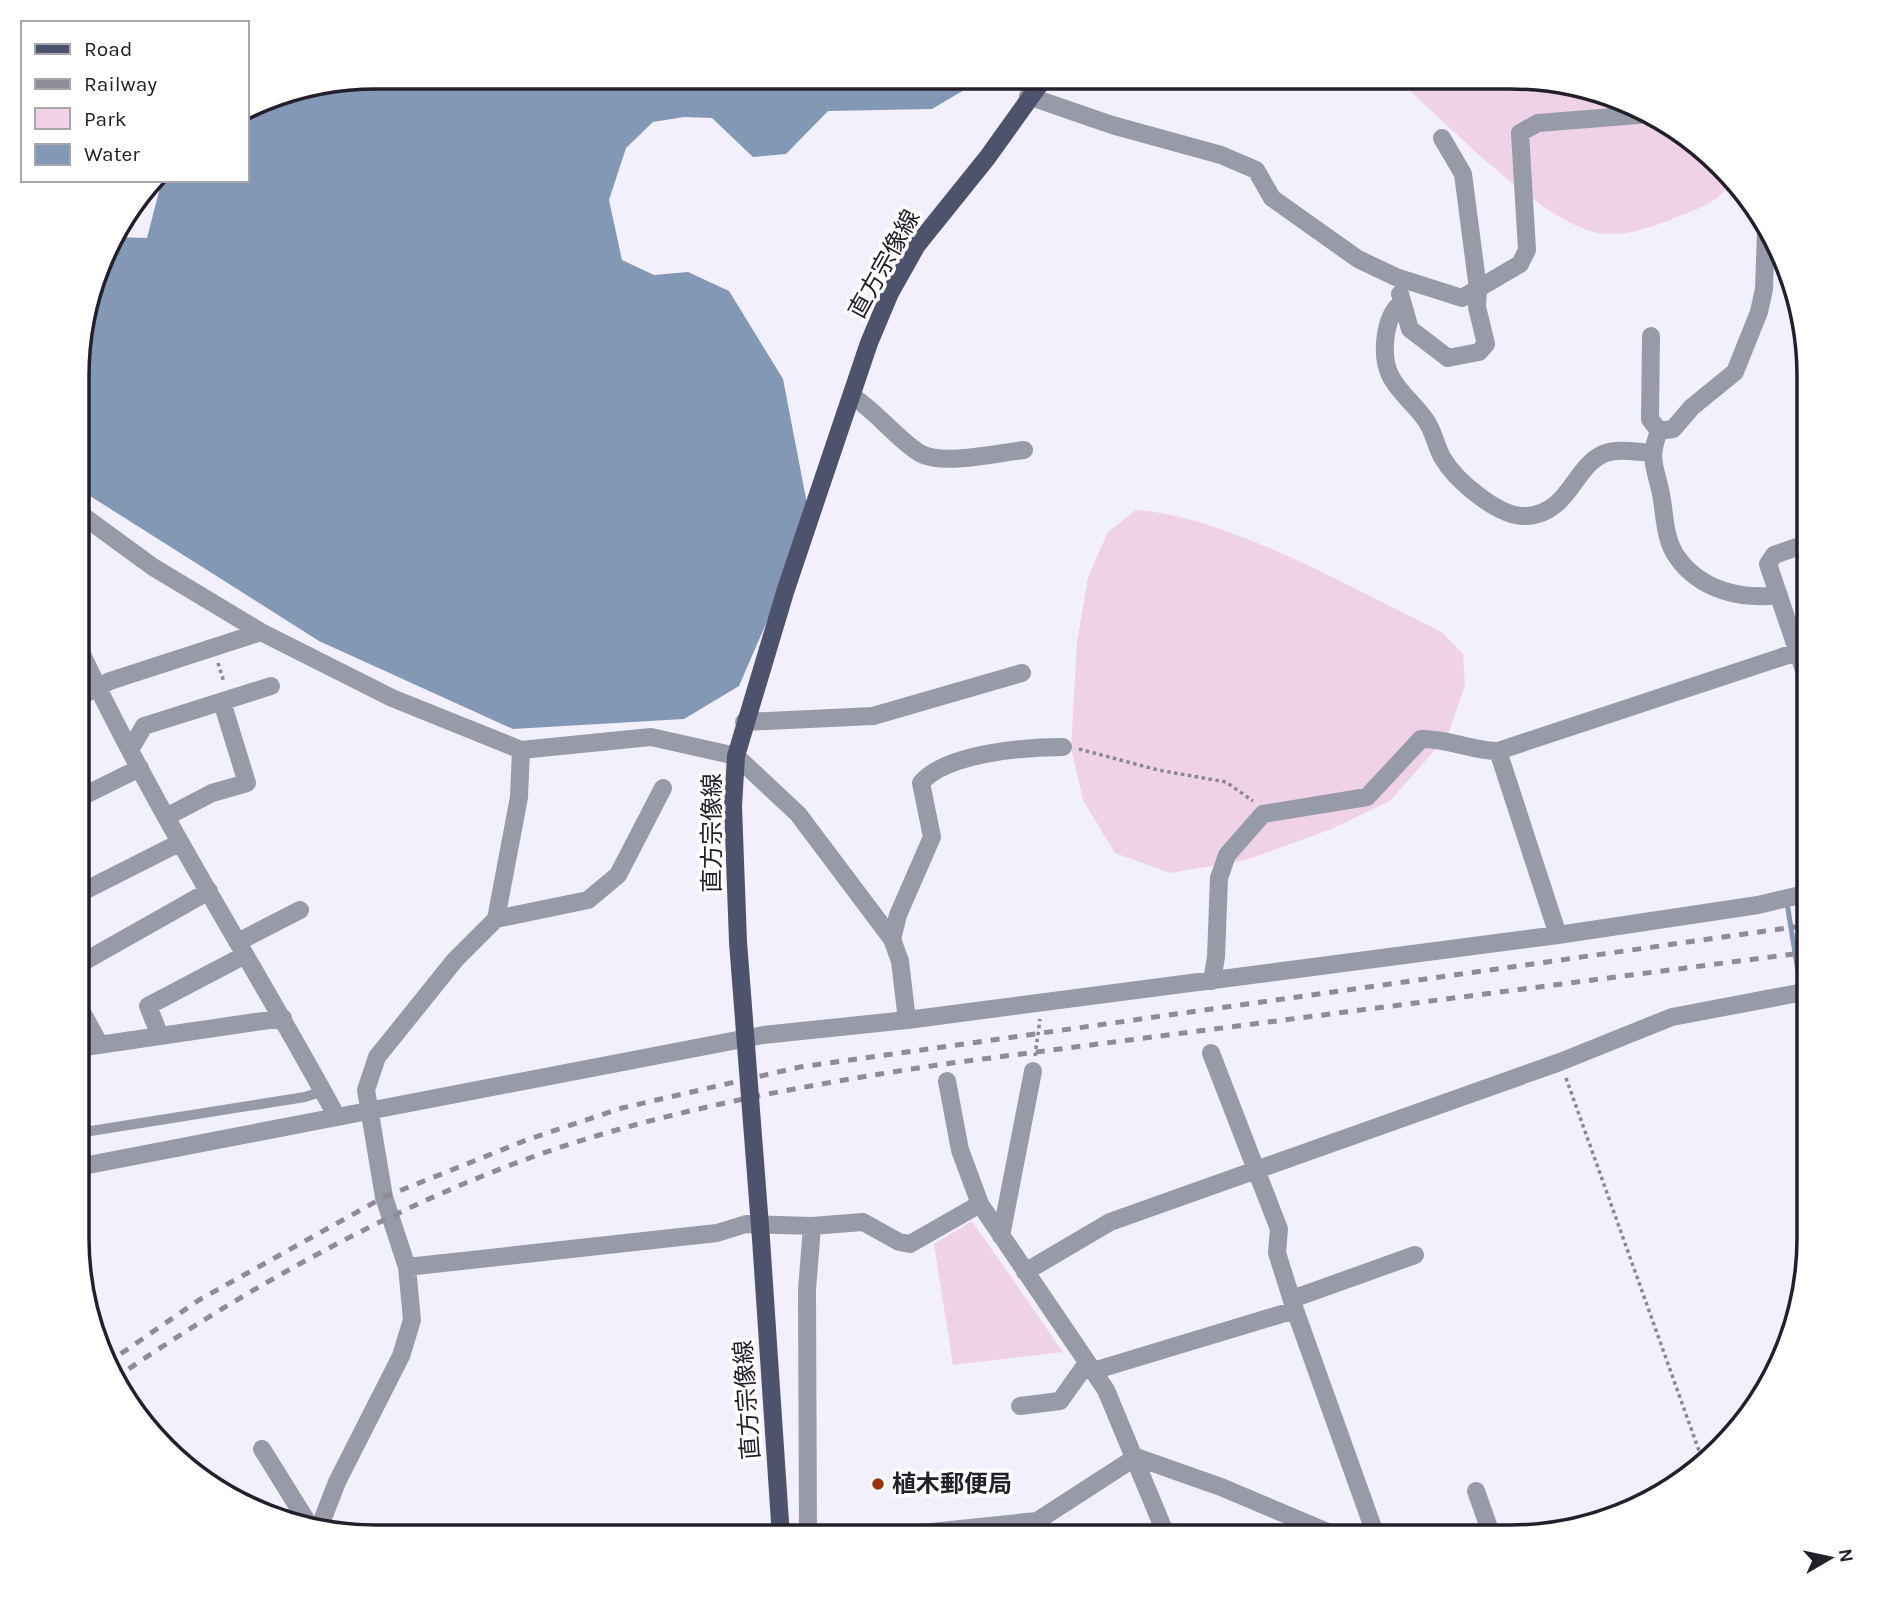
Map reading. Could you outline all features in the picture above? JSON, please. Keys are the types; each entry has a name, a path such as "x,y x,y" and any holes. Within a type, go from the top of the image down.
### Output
{"main road":[{"name":"直方宗像線","path":"779,1525 738,942 733,806 736,756 744,722 869,343 890,293 917,245 988,158 1034,89"}],"street":[{"path":"1028,96 1112,125 1221,155 1256,170 1272,198 1359,259 1396,276 1462,298 1520,264 1527,250 1520,133 1538,123 1606,107"},
{"path":"1396,276 1410,330 1448,358 1479,352 1486,344 1477,307 1478,289 1463,174 1442,138"},
{"path":"1659,431 1673,429 1692,407 1735,372 1759,312 1765,245"},
{"path":"1402,302 1387,326 1388,373 1428,424 1443,458 1467,487 1485,501 1524,517 1540,514 1570,492 1594,460 1605,453 1651,453"},
{"path":"1651,336 1650,419 1659,431"},
{"path":"852,396 919,453 937,460 1024,450"},
{"path":"1659,431 1651,453 1662,498 1663,520 1676,556 1699,579 1726,592 1758,598 1779,595"},
{"path":"89,520 153,567 261,632 392,698 521,750 651,737 736,756 798,814 892,939 901,961 907,1020"},
{"path":"1212,981 1216,957 1219,878 1227,855 1263,814 1367,797 1421,739 1434,738 1480,751 1499,751 1797,652 1769,564 1774,555 1797,547"},
{"path":"89,691 261,632"},
{"path":"89,670 179,843 283,1018 337,1117"},
{"path":"744,722 873,716 1022,673"},
{"path":"130,750 144,726 271,687"},
{"path":"166,817 212,793 247,783 226,700"},
{"path":"892,939 898,915 932,837 921,783 931,771 1012,748 1063,747"},
{"path":"496,919 519,797 521,750"},
{"path":"1499,751 1558,935"},
{"path":"89,793 139,768"},
{"path":"323,1519 337,1482 401,1356 412,1321 407,1267 384,1197 368,1112 366,1090 377,1057 455,960 496,919 588,900 618,874 663,788"},
{"path":"89,888 179,843"},
{"path":"89,959 209,891"},
{"path":"89,1165 763,1035 907,1020 1558,935 1758,905 1797,896"},
{"path":"160,1036 148,1006 300,910"},
{"path":"1025,1272 1110,1222 1560,1062 1672,1017 1797,993"},
{"path":"89,1046 283,1018"},
{"path":"89,1025 100,1045"},
{"path":"1212,1053 1279,1229 1278,1253 1293,1305 1372,1525"},
{"path":"1001,1236 1033,1071"},
{"path":"947,1081 960,1150 980,1204 1106,1390 1163,1525"},
{"path":"407,1267 717,1233 746,1224 811,1226 863,1222 900,1242 910,1244 980,1204"},
{"path":"807,1525 807,1302 811,1226"},
{"path":"1020,1406 1060,1401 1090,1367 1293,1305 1415,1255"},
{"path":"262,1449 303,1515"},
{"path":"1036,1525 1136,1457"},
{"path":"1136,1457 1221,1487 1311,1525"},
{"path":"1476,1491 1488,1525"}],"lane":[{"path":"89,1131 304,1097 323,1091"}],"path":[{"path":"213,648 226,700"},
{"path":"1063,747 1093,750 1158,770 1226,782 1249,796 1263,814"},
{"path":"1033,1071 1042,1003"},
{"path":"1560,1062 1700,1453"}],"green space":[{"path":"1408,89 1528,90 1566,95 1602,104 1637,119 1669,138 1699,160 1726,187 1704,206 1650,227 1628,233 1605,234 1571,223 1545,208 1464,141"},
{"path":"1136,510 1172,515 1211,526 1292,558 1442,632 1463,654 1465,685 1448,735 1390,801 1329,830 1246,860 1170,873 1115,853 1083,800 1071,748 1077,642 1088,577 1108,532"},
{"path":"972,1221 1063,1352 953,1365 934,1244"}],"water":[{"path":"376,89 966,89 932,109 828,111 786,154 753,157 712,118 684,117 653,122 626,148 609,200 622,260 654,275 688,272 729,291 783,379 808,509 784,582 739,686 684,719 513,729 319,641 89,495 89,376 99,302 111,266 126,237 147,238 160,187 165,182 248,182 248,120 284,104 320,95"}],"waterway":[{"path":"1788,909 1797,965"}],"railway":[{"path":"115,1357 199,1300 384,1197 529,1139 622,1108 800,1067 1797,927"},
{"path":"123,1373 226,1306 285,1272 408,1209 533,1157 596,1136 682,1113 812,1086 944,1064 1797,954"}],"place":[{"name":"植木郵便局","path":"878,1484"}]}
